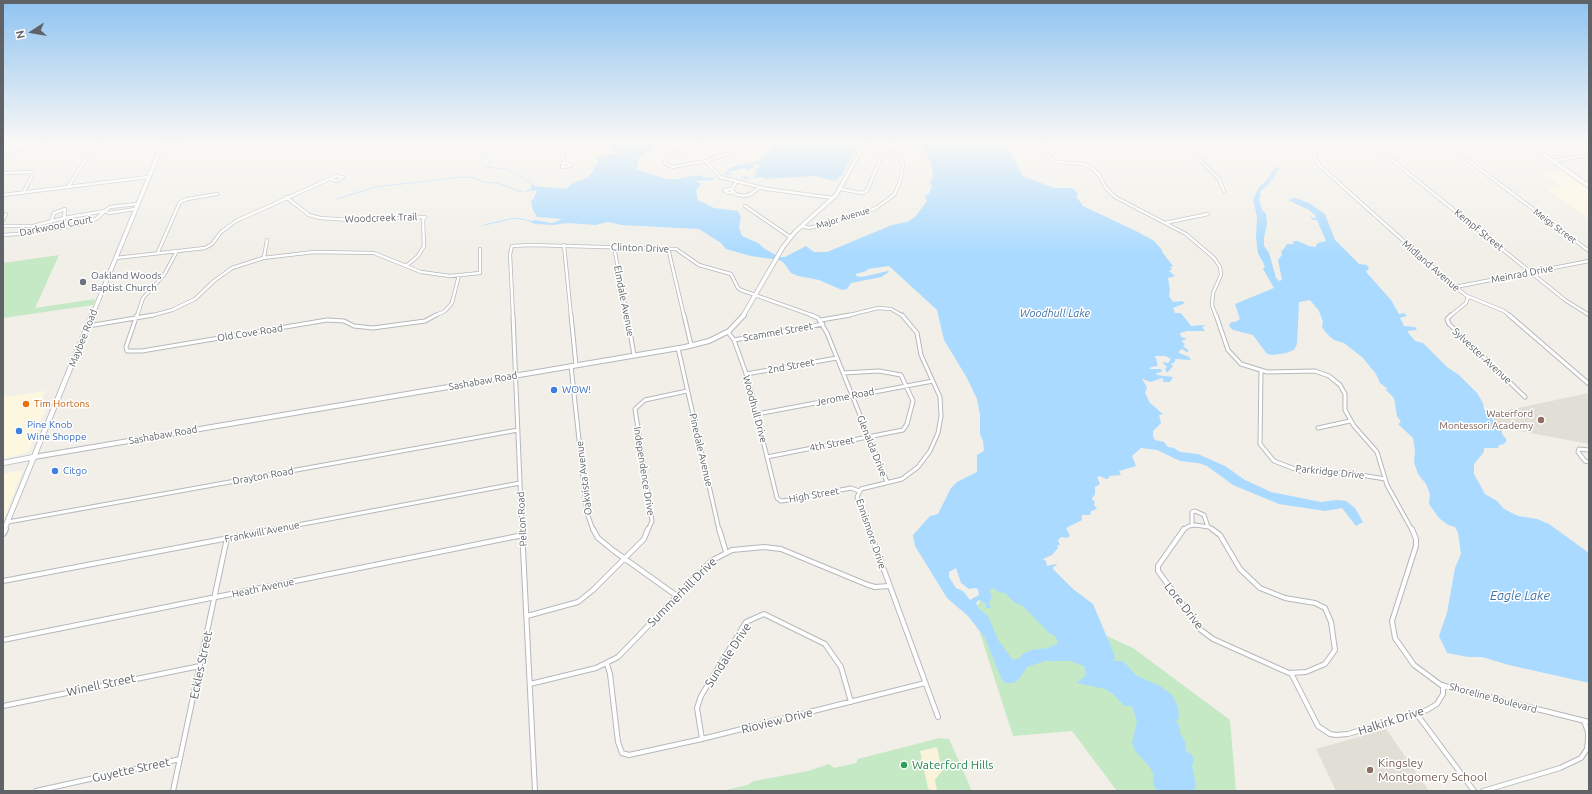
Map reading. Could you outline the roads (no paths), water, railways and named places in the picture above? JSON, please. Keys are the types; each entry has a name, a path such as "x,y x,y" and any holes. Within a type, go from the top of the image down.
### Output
{"main road":[{"name":"Maybee Road","path":"4,531 147,180"},
{"path":"1581,180 1589,186"},
{"name":"Sashabaw Road","path":"3,463 34,457"}],"street":[{"path":"22,193 30,180"},
{"path":"68,187 73,180"},
{"path":"3,196 124,180"},
{"path":"116,258 158,252 205,248 212,244 228,226 286,197 328,180"},
{"path":"733,180 760,187 833,198"},
{"name":"Sashabaw Road","path":"34,457 678,348 710,341 728,332 743,317 790,237 833,198 845,180"},
{"path":"840,189 862,193 867,191 871,180"},
{"name":"Major Avenue","path":"802,226 809,228 850,218 876,208 894,195 900,180"},
{"name":"Shoreline Boulevard","path":"1102,180 1106,188 1115,197 1165,223 1198,243 1218,263 1221,275 1213,293 1212,305 1222,338 1228,350 1235,359 1247,368 1261,371 1316,371 1329,376 1344,390 1345,410 1350,421 1372,444 1380,458 1385,479 1392,496 1413,532 1416,546 1393,613 1392,627 1400,647 1414,665 1443,685 1534,710 1587,721"},
{"path":"1219,180 1224,191"},
{"name":"Midland Avenue","path":"1336,180 1455,287 1468,297 1504,311 1589,384"},
{"name":"Kempf Street","path":"1418,180 1565,300 1589,315"},
{"name":"Meigs Street","path":"1494,180 1589,251"},
{"path":"737,181 732,190 744,196 751,194 760,187"},
{"path":"1584,182 1589,182"},
{"path":"158,252 180,202 186,199 217,194"},
{"name":"Woodcreek Trail","path":"286,197 309,214 320,218 351,220 425,217 423,220 424,246 418,256 406,266"},
{"path":"105,211 110,207 137,204"},
{"path":"746,206 790,237"},
{"path":"51,222 53,214 56,211 65,209 64,218"},
{"path":"3,226 29,227 64,218 105,211 135,210"},
{"name":"Darkwood Court","path":"3,235 24,234 76,224 96,219 105,211"},
{"path":"3,220 6,214"},
{"path":"1165,223 1208,214"},
{"path":"264,257 267,240"},
{"name":"Clinton Drive","path":"511,248 520,245 564,245 676,249 699,265 731,274 738,288 821,320"},
{"name":"Oakvista Avenue","path":"564,245 589,520 598,538 677,596"},
{"name":"Elmdale Avenue","path":"614,247 634,355"},
{"name":"Pelton Road","path":"511,248 515,375 535,791"},
{"path":"668,248 691,345"},
{"path":"88,326 162,314 181,307 195,299 214,280 227,271 244,263 264,257 314,252 370,253 380,254 406,266 429,274 459,275 480,273 480,249"},
{"name":"Old Cove Road","path":"177,251 164,275 143,298 126,347 127,351 135,352 328,320 344,321 367,328 381,328 425,321 445,311 452,303 455,296 459,275"},
{"name":"Meinrad Drive","path":"1455,287 1589,261"},
{"name":"Sylvester Avenue","path":"1468,297 1463,306 1447,318 1449,324 1525,397"},
{"name":"Ennismore Drive","path":"821,320 836,319 878,308 891,309 905,318 917,333 921,355 940,397 941,416 938,433 930,451 918,467 902,479 859,490 857,497 938,717"},
{"name":"Glenalda Drive","path":"821,320 887,482"},
{"name":"Scammel Street","path":"734,340 823,324"},
{"name":"Woodhull Drive","path":"728,332 734,340 746,374 757,414 774,490"},
{"name":"Pinedale Avenue","path":"678,348 722,543 726,552"},
{"name":"2nd Street","path":"746,374 837,358"},
{"path":"843,373 855,371 895,372 901,374 906,386"},
{"name":"Parkridge Drive","path":"1261,371 1260,444 1274,461 1300,471 1349,473 1385,479"},
{"name":"Jerome Road","path":"757,414 933,381"},
{"name":"4th Street","path":"766,456 903,430 907,424 913,401 906,386"},
{"name":"Independence Drive","path":"527,616 569,606 578,602 644,539 652,521 636,424 635,409 645,400 687,391"},
{"path":"1318,428 1350,421"},
{"name":"Drayton Road","path":"8,522 518,430"},
{"path":"1589,450 1579,449 1578,452 1585,461 1589,462"},
{"name":"Frankwill Avenue","path":"3,581 520,483"},
{"name":"High Street","path":"774,490 776,496 781,501 851,488 859,490"},
{"name":"Lore Drive","path":"1192,512 1200,512 1204,515 1208,527 1220,535 1240,570 1260,588 1285,598 1315,603 1326,611 1331,622 1335,650 1331,658 1317,669 1306,672 1291,673 1250,657 1213,639 1201,630 1158,571 1158,566 1183,530 1192,525 1192,512"},
{"path":"1192,525 1208,527"},
{"name":"Heath Avenue","path":"3,640 523,535"},
{"name":"Eckles Street","path":"173,791 216,598 227,538"},
{"name":"Summerhill Drive","path":"530,684 579,673 606,664 618,657 710,561 726,552 744,547 781,549 868,585 875,587 889,586"},
{"name":"Sundale Drive","path":"702,739 697,708 701,696 746,622 764,614 773,617 825,644 841,667 851,702"},
{"name":"Rioview Drive","path":"606,664 610,674 618,742 622,753 629,755 702,739 925,683"},
{"name":"Winell Street","path":"3,706 200,666"},
{"name":"Halkirk Drive","path":"1291,673 1315,722 1324,731 1336,735 1348,734 1416,713 1437,704 1443,694 1443,685"},
{"path":"1416,713 1474,791"},
{"path":"1483,791 1560,768 1581,758 1587,749 1587,721"},
{"name":"Guyette Street","path":"36,791 180,759"}],"water":[{"name":"Woodhull Lake","path":"581,180 711,180 695,181 701,184 696,191 698,200 714,208 738,211 741,217 739,227 742,236 758,243 779,257 785,257 806,246 814,252 827,252 892,225 907,222 915,217 927,201 925,196 929,194 932,186 930,183 931,180 1033,180 1054,188 1073,188 1078,194 1076,196 1083,206 1154,241 1173,266 1170,267 1172,269 1169,271 1175,276 1168,278 1170,290 1169,296 1173,302 1182,301 1185,303 1173,308 1175,313 1181,313 1191,326 1205,326 1202,327 1205,331 1187,331 1180,333 1181,337 1187,339 1181,341 1185,344 1183,346 1189,351 1187,352 1182,349 1179,353 1189,357 1191,360 1175,359 1175,362 1171,364 1173,366 1167,373 1165,369 1167,367 1162,362 1168,363 1171,359 1165,356 1155,356 1158,366 1151,367 1149,369 1161,369 1162,372 1156,373 1157,375 1173,377 1170,382 1162,382 1164,380 1162,378 1151,382 1142,379 1147,387 1145,393 1150,403 1163,414 1159,415 1161,423 1153,431 1155,440 1164,442 1168,447 1174,448 1180,452 1198,454 1225,466 1245,480 1271,492 1321,502 1337,500 1346,501 1355,508 1363,522 1356,526 1342,508 1325,511 1279,504 1233,485 1207,466 1198,463 1180,461 1157,450 1141,448 1132,456 1136,466 1119,471 1121,475 1109,476 1109,478 1106,479 1100,476 1097,477 1100,484 1095,487 1095,494 1092,499 1095,502 1094,505 1097,509 1091,511 1090,515 1082,515 1082,520 1066,528 1070,536 1067,538 1061,537 1058,540 1060,546 1057,545 1058,548 1052,555 1043,559 1046,561 1047,566 1056,564 1057,565 1053,567 1053,569 1073,589 1093,604 1115,656 1114,661 1123,661 1137,676 1160,686 1172,695 1178,707 1179,717 1176,721 1180,728 1180,733 1186,743 1185,748 1194,759 1192,766 1196,786 1193,791 1160,791 1155,788 1153,784 1154,775 1149,766 1136,752 1132,743 1137,721 1132,706 1125,706 1113,694 1105,689 1077,683 1086,675 1084,666 1070,661 1045,661 1027,667 1019,679 1013,683 1006,683 1002,680 985,638 968,616 947,598 915,546 913,535 930,516 938,514 951,488 957,482 977,472 977,455 984,451 983,441 980,434 980,415 977,399 967,378 944,340 937,310 889,266 868,269 856,274 856,276 862,277 889,272 881,277 851,283 847,289 842,290 819,280 798,276 791,273 783,262 779,260 751,256 726,249 721,243 699,229 622,225 608,222 596,225 567,223 553,225 535,224 530,222 535,220 552,223 562,219 537,217 533,210 531,201 537,190 523,192 531,189 532,183 534,186 566,189 573,183","holes":["956,568 961,583 969,589 978,589 979,595 970,600 963,591 956,588 949,577 949,572","994,588 998,592 1005,593 1016,604 1022,605 1050,634 1055,636 1058,642 1057,644 1048,648 1031,650 1023,654 1020,658 1013,660 998,640 988,616 979,609 976,603 979,600 986,604 986,608 991,608 989,603 992,597 989,590"]},
{"name":"Eagle Lake","path":"1272,180 1260,192 1261,195 1259,199 1262,210 1266,214 1267,224 1264,237 1264,246 1269,253 1276,278 1279,281 1282,280 1278,260 1282,255 1281,251 1287,244 1293,244 1294,241 1298,241 1315,247 1318,243 1326,241 1317,220 1313,220 1309,214 1313,218 1316,218 1316,216 1309,210 1288,200 1295,198 1309,203 1325,214 1335,240 1359,264 1367,265 1369,269 1366,271 1367,273 1391,300 1399,314 1404,313 1407,316 1400,318 1404,326 1415,327 1417,330 1407,331 1415,341 1423,343 1447,367 1459,375 1477,393 1483,403 1484,409 1502,431 1502,434 1507,440 1504,444 1499,445 1498,448 1484,448 1484,452 1474,464 1474,474 1485,494 1497,501 1504,509 1518,516 1537,519 1549,524 1589,553 1589,683 1509,665 1482,657 1468,657 1447,653 1439,636 1447,613 1455,568 1461,554 1458,533 1455,527 1448,525 1439,518 1429,504 1430,494 1426,484 1418,474 1414,462 1415,451 1413,438 1398,424 1401,422 1397,416 1394,398 1385,389 1388,389 1380,383 1376,374 1363,358 1344,343 1334,340 1326,333 1322,327 1323,322 1319,311 1310,300 1299,302 1297,344 1294,350 1286,353 1273,355 1267,354 1253,335 1233,330 1229,326 1231,322 1235,322 1240,319 1235,304 1274,288 1263,269 1265,266 1258,253 1256,237 1257,217 1253,199 1259,187 1266,181"}],"waterway":[{"path":"337,199 375,187 437,180"},
{"path":"479,180 483,182 497,183 522,192"},
{"path":"526,180 532,183"},
{"path":"484,225 515,218 531,221"}],"place":[{"name":"Oakland Woods Baptist Church","path":"83,282"},
{"name":"WOW!","path":"554,390"},
{"name":"Tim Hortons","path":"26,404"},
{"name":"Waterford Montessori Academy","path":"1541,420"},
{"name":"Pine Knob Wine Shoppe","path":"19,431"},
{"name":"Citgo","path":"55,471"},
{"name":"Waterford Hills","path":"904,765"},
{"name":"Kingsley Montgomery School","path":"1370,770"}]}
